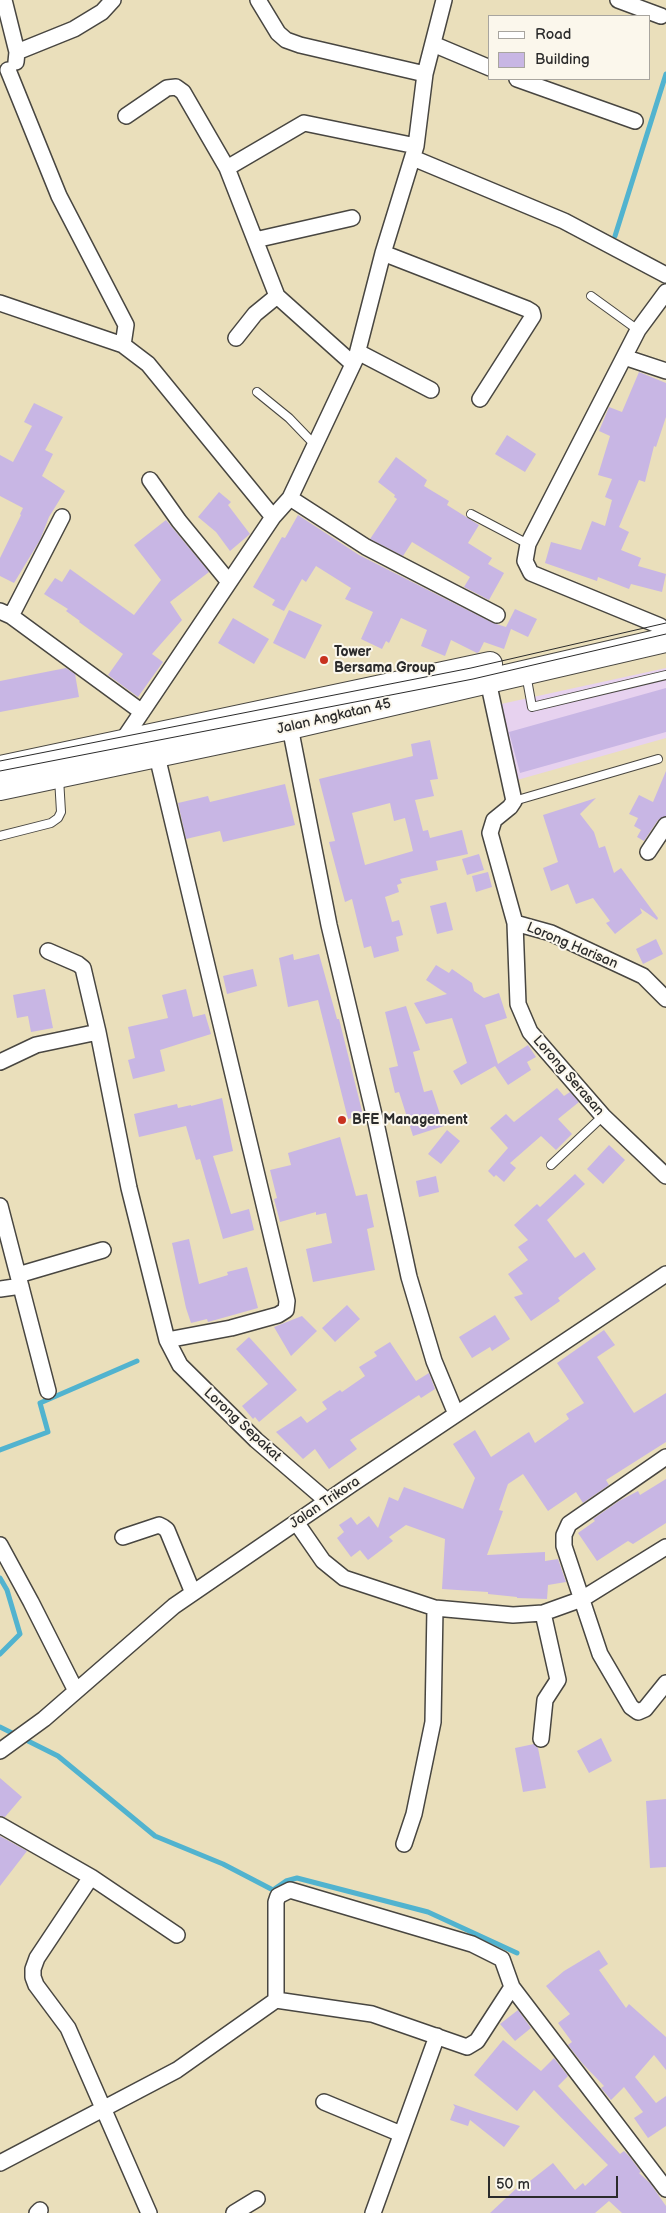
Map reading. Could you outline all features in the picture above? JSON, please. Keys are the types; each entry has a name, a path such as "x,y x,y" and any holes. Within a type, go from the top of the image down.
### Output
{"main road":[{"name":"Jalan Angkatan 45","path":"0,788 290,727 526,672 664,630"},
{"name":"Jalan Angkatan 45","path":"0,768 123,740 290,708 664,630"}],"street":[{"path":"4,0 17,52 16,63 4,70 59,196 126,324 123,345"},
{"path":"17,52 74,29 102,12 113,0"},
{"path":"258,0 278,33 286,40 300,45 425,74"},
{"path":"123,740 273,517 290,498 355,358 383,253 414,152 425,74 444,0"},
{"path":"623,1 660,16"},
{"path":"433,44 488,67"},
{"path":"520,80 635,120"},
{"path":"126,116 167,88 176,87 183,92 227,168 276,296 355,358 431,390"},
{"path":"227,168 304,123 414,152 564,222 666,275"},
{"path":"255,240 352,218"},
{"path":"383,253 528,308 532,312 532,316 480,399"},
{"path":"664,630 531,573 525,562 528,544 638,330 666,292"},
{"path":"236,338 255,314 276,296"},
{"path":"0,303 123,345 148,364 273,517"},
{"path":"624,357 666,371"},
{"path":"150,480 179,521 229,582"},
{"path":"290,498 366,547 497,615"},
{"path":"62,517 6,614 142,712"},
{"path":"488,681 514,801"},
{"path":"290,727 329,925 376,1123 409,1277 434,1361 456,1414"},
{"path":"157,756 287,1300 286,1310 278,1315 231,1328 167,1340"},
{"name":"Lorong Harisan","path":"514,801 510,807 494,820 490,833 515,923 550,933 642,976 666,999"},
{"path":"648,852 666,824"},
{"name":"Lorong Serasan","path":"515,923 518,1004 530,1032 603,1116 666,1176"},
{"name":"Lorong Sepakat","path":"48,951 84,968 129,1188 167,1340 180,1365 256,1440 327,1501"},
{"path":"0,1062 36,1045 98,1032"},
{"path":"0,1206 48,1391"},
{"path":"0,1289 103,1250"},
{"name":"Jalan Trikora","path":"0,1751 33,1727 174,1606 666,1274"},
{"path":"666,1457 568,1524 564,1535 564,1546 600,1654 631,1707 638,1712 645,1709 666,1683"},
{"path":"296,1522 323,1561 344,1578 435,1608 513,1615 543,1613 582,1599 666,1547"},
{"path":"123,1537 159,1525 164,1527 167,1530 193,1593"},
{"path":"0,1544 76,1691"},
{"path":"404,1844 414,1814 433,1722 435,1608"},
{"path":"541,1739 545,1700 558,1680 543,1613"},
{"path":"0,1825 91,1877 177,1935"},
{"path":"91,1877 37,1958 32,1969 33,1977 36,1985 68,2028 150,2213"},
{"path":"276,2000 276,1902 278,1896 290,1890 472,1944 502,1959 512,1987 664,2182"},
{"path":"0,2163 177,2070 276,2000 372,2014 463,2046 474,2043 512,1987"},
{"path":"373,2213 437,2036"},
{"path":"324,2102 401,2134"},
{"path":"234,2213 257,2199"}],"lane":[{"path":"591,296 638,330"},
{"path":"257,392 289,418 314,444"},
{"path":"471,514 528,544"},
{"path":"526,672 532,706 666,675"},
{"path":"514,801 658,759"},
{"path":"0,836 51,823 58,818 61,812 59,776"},
{"path":"551,1165 603,1116"}],"shaded area":[{"path":"666,668 666,738 517,780 501,704"}],"building":[{"path":"639,372 666,383 666,417 656,447 654,446 645,482 639,480 619,527 629,532 621,550 641,558 638,566 666,574 662,592 631,584 629,589 598,577 597,581 545,563 551,542 581,550 592,521 605,526 612,500 605,497 612,479 598,475 610,436 599,431 609,407 622,412"},
{"path":"34,403 63,417 45,450 53,454 42,476 65,491 49,517 40,540 14,583 0,576 0,558 23,508 0,496 0,455 13,462 32,426 24,422"},
{"path":"507,435 536,454 525,472 495,454"},
{"path":"396,457 427,480 424,486 449,501 447,505 479,525 468,543 492,558 488,564 504,573 489,600 464,587 470,577 412,542 403,556 370,539 397,499 394,497 395,495 378,482"},
{"path":"219,492 231,502 228,505 250,534 230,551 216,532 198,517"},
{"path":"298,515 359,555 493,623 506,627 515,609 537,619 528,637 511,629 504,649 484,642 477,653 451,640 445,656 421,646 427,630 401,618 389,643 386,641 382,649 361,639 373,612 345,599 351,588 316,566 306,582 302,579 284,611 272,605 275,600 253,587 282,537 285,538"},
{"path":"166,520 209,572 170,602 182,620 152,654 163,662 138,697 108,675 123,654 79,622 66,611 68,609 44,594 55,578 62,582 70,569 134,615 161,580 134,545"},
{"path":"289,610 322,625 305,659 273,643"},
{"path":"233,618 269,639 254,664 218,643"},
{"path":"66,668 75,674 79,697 0,712 0,681"},
{"path":"666,688 666,732 520,773 509,732"},
{"path":"430,740 438,779 430,780 434,796 415,800 423,831 428,830 430,838 462,830 468,854 436,861 438,870 400,879 402,883 397,885 399,892 385,897 392,922 399,920 403,935 396,937 399,951 374,958 371,946 364,948 352,899 345,902 329,842 335,841 319,779 413,756 411,744","holes":["390,803 394,821 405,818 413,851 365,865 352,813"]},
{"path":"666,771 666,816 658,820 644,841 637,837 641,830 634,826 638,818 629,814 639,795 653,802"},
{"path":"285,784 295,825 223,842 220,831 186,839 178,803 208,796 210,802"},
{"path":"596,798 580,814 594,832 599,848 605,846 614,873 621,868 658,918 657,920 640,908 642,913 615,934 606,923 610,921 593,898 576,904 568,884 551,891 543,868 558,862 543,815"},
{"path":"479,854 484,870 467,875 462,859"},
{"path":"488,872 492,887 476,892 472,876"},
{"path":"446,902 453,930 437,934 430,906"},
{"path":"656,939 663,954 643,964 636,949"},
{"path":"293,954 294,960 319,954 337,1019 339,1019 363,1115 348,1119 318,1000 288,1007 279,958"},
{"path":"436,965 449,973 452,969 472,983 474,991 484,998 499,993 507,1018 485,1025 498,1064 528,1045 536,1057 527,1062 531,1070 508,1085 495,1066 461,1085 453,1071 467,1063 452,1018 426,1024 414,1003 447,994 426,980"},
{"path":"253,969 257,986 227,994 223,976"},
{"path":"45,989 53,1028 31,1032 28,1016 17,1018 13,995"},
{"path":"186,989 193,1017 205,1014 211,1034 160,1050 165,1071 133,1079 128,1060 135,1058 128,1027 168,1018 162,995"},
{"path":"406,1006 420,1050 413,1052 424,1092 432,1090 444,1126 413,1136 399,1092 395,1093 389,1068 398,1066 385,1012"},
{"path":"557,1088 564,1096 570,1092 579,1102 558,1119 572,1134 556,1150 541,1136 510,1163 516,1168 504,1182 496,1175 494,1177 488,1171 508,1148 490,1128 506,1114 514,1122"},
{"path":"222,1098 233,1151 213,1156 231,1214 249,1209 254,1230 223,1239 200,1159 196,1160 186,1126 139,1137 134,1114 177,1104 178,1108 191,1106"},
{"path":"447,1130 460,1141 441,1164 428,1154"},
{"path":"340,1137 356,1196 367,1194 374,1227 367,1229 375,1270 313,1282 306,1249 332,1243 326,1213 316,1215 316,1212 280,1222 274,1199 277,1198 270,1170 291,1165 288,1153"},
{"path":"609,1145 625,1160 603,1184 587,1169"},
{"path":"575,1174 585,1184 547,1220 575,1258 584,1252 596,1269 558,1298 560,1301 531,1321 514,1297 523,1294 508,1274 528,1260 518,1247 528,1240 514,1225 537,1204 540,1207"},
{"path":"436,1176 439,1192 419,1197 416,1181"},
{"path":"189,1239 199,1284 228,1275 227,1272 247,1267 258,1308 208,1322 207,1319 191,1323 172,1243"},
{"path":"347,1305 360,1319 335,1342 322,1328"},
{"path":"495,1315 510,1339 492,1351 490,1347 472,1358 459,1337"},
{"path":"302,1316 317,1331 291,1356 274,1327"},
{"path":"604,1330 615,1345 597,1357 634,1413 666,1393 666,1442 606,1480 609,1485 583,1503 576,1492 548,1511 523,1474 508,1484 499,1510 503,1511 487,1555 545,1552 545,1561 558,1559 566,1582 548,1585 547,1599 517,1598 488,1594 488,1592 442,1589 445,1539 406,1525 389,1537 393,1541 368,1560 360,1550 351,1557 337,1538 344,1532 339,1525 351,1517 357,1525 369,1516 378,1528 389,1497 398,1501 404,1487 463,1509 475,1478 453,1444 475,1430 491,1457 529,1432 535,1443 569,1419 566,1414 584,1403 557,1363"},
{"path":"249,1337 297,1390 259,1422 255,1417 253,1419 242,1406 268,1384 236,1349"},
{"path":"390,1342 416,1381 429,1373 435,1389 421,1398 419,1395 350,1440 357,1449 329,1469 315,1449 303,1459 276,1432 301,1416 307,1423 327,1409 322,1402 340,1390 342,1392 365,1376 359,1367 377,1356 374,1352"},
{"path":"666,1479 666,1523 633,1544 628,1541 597,1561 578,1533 595,1521 593,1519 619,1501 638,1491 640,1495"},
{"path":"601,1738 612,1761 589,1773 577,1751"},
{"path":"534,1744 538,1748 546,1788 523,1792 515,1748"},
{"path":"0,1778 22,1797 5,1817 0,1816"},
{"path":"666,1799 666,1867 650,1868 646,1801"},
{"path":"0,1836 27,1851 0,1886"},
{"path":"599,1950 608,1964 599,1970 626,2008 629,2004 666,2037 666,2070 654,2055 635,2077 656,2103 666,2096 666,2126 648,2138 634,2118 643,2112 624,2087 611,2100 601,2088 604,2086 568,2045 572,2042 558,2023 570,2014 546,1986 564,1971"},
{"path":"518,2010 531,2028 515,2041 500,2024"},
{"path":"503,2040 541,2071 554,2058 568,2076 558,2086 620,2154 624,2151 629,2156 641,2172 639,2173 650,2183 666,2206 666,2213 622,2213 609,2201 595,2213 490,2213 519,2186 521,2188 553,2163 575,2190 583,2183 585,2186 608,2165 534,2090 517,2111 474,2075"},
{"path":"453,2104 520,2126 504,2147 470,2120 468,2126 450,2120 455,2107"}],"waterway":[{"path":"615,236 666,74"},
{"path":"0,1450 48,1432 40,1403 137,1361"},
{"path":"0,1578 7,1590 20,1634 0,1654"},
{"path":"0,1727 58,1756 155,1836 223,1864 273,1890 286,1881 297,1878 428,1912 517,1953"}],"tram line":[{"path":"0,761 471,668 666,623"},
{"path":"0,771 473,679 666,634"}],"place":[{"name":"Tower Bersama Group","path":"324,660"},
{"name":"BFE Management","path":"342,1120"}]}
